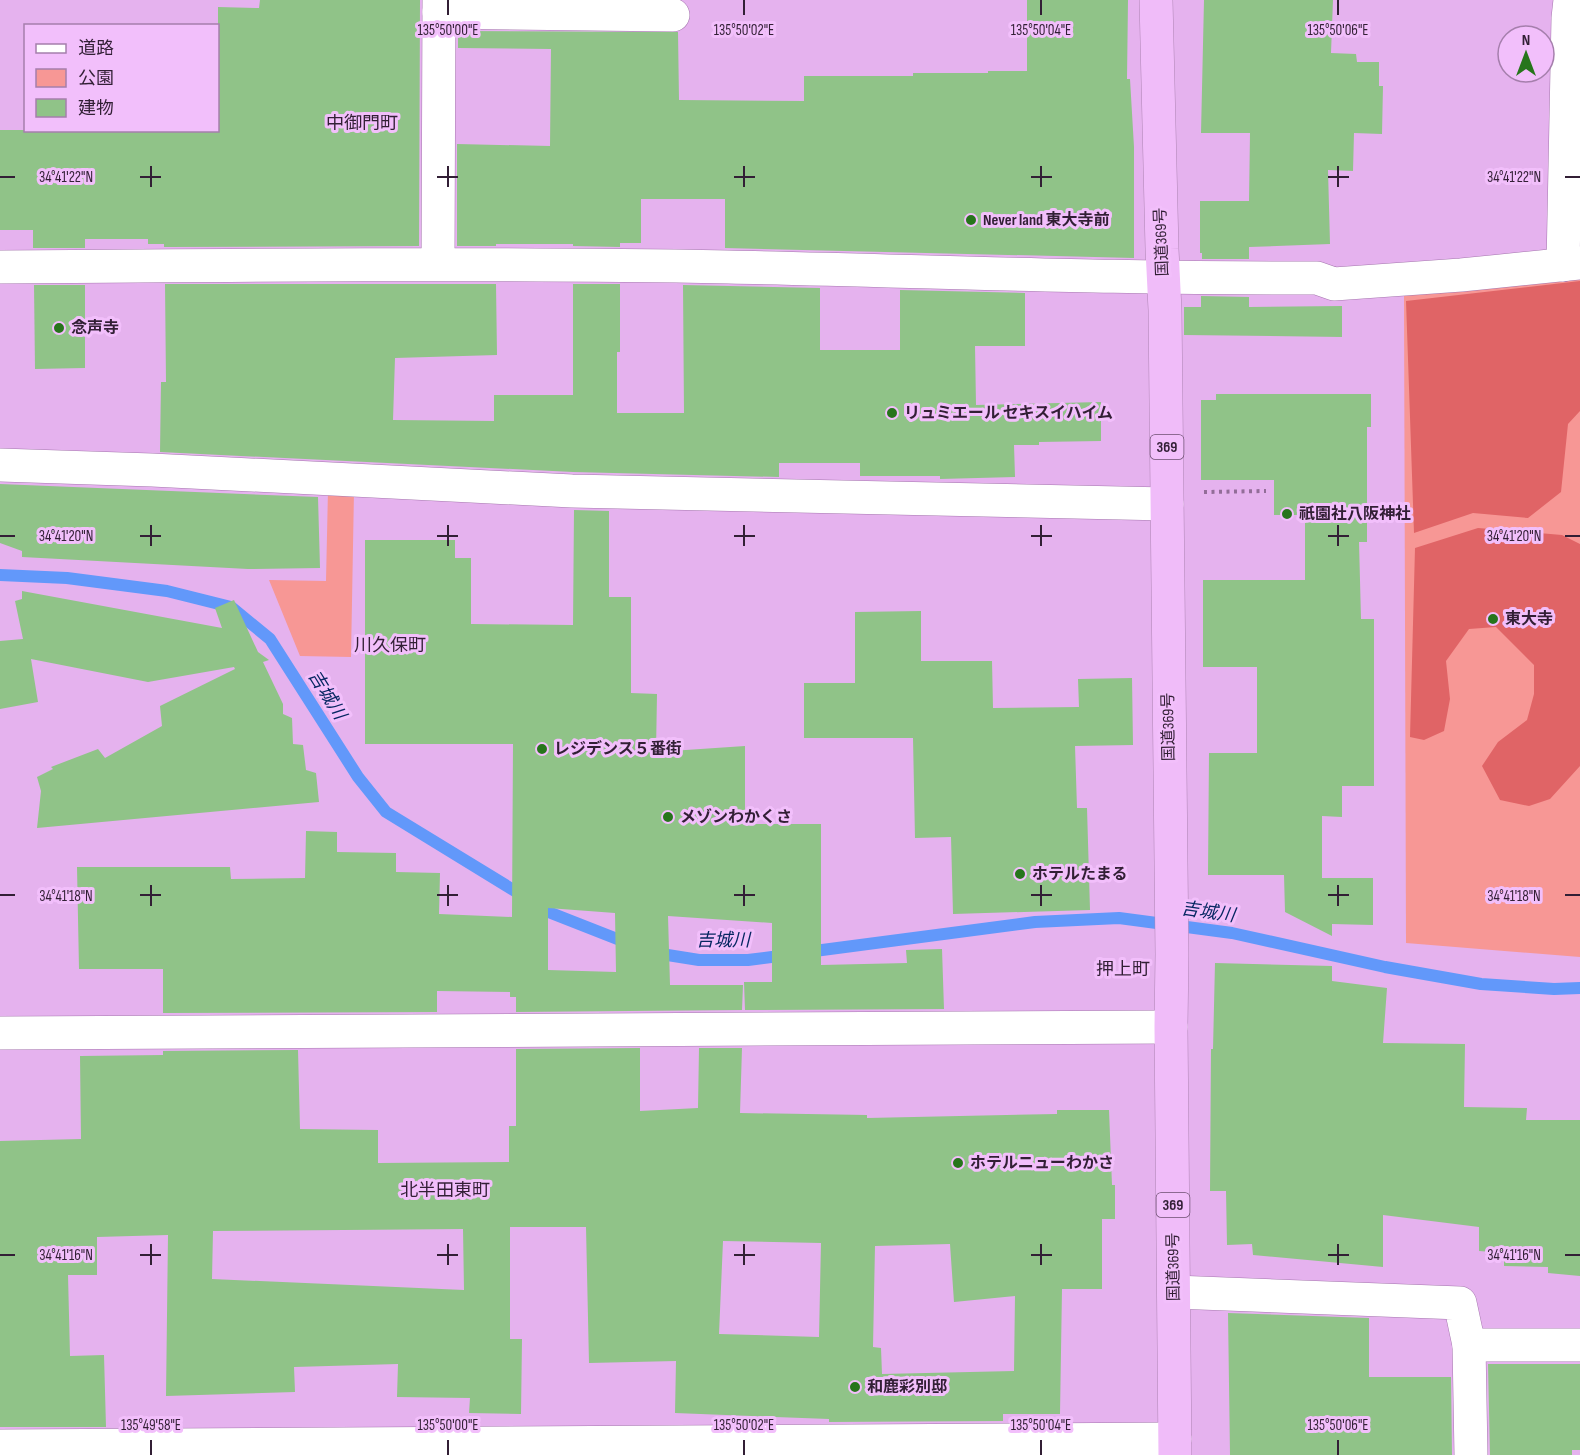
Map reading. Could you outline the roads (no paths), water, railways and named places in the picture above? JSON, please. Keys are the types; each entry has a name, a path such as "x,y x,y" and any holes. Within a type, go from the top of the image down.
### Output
{"highway":[{"name":"国道369号","path":"1156,0 1163,278 1166,310 1175,1447"}],"street":[{"path":"0,267 438,264 776,268 1163,278 1317,278 1334,284 1571,264 1568,18 1570,0"},
{"path":"438,264 439,6 673,15"},
{"path":"0,465 175,471 572,491 1167,498"},
{"path":"0,1033 1171,1027"},
{"path":"1174,1292 1460,1303 1470,1345 1471,1455"},
{"path":"1470,1345 1580,1345"},
{"path":"0,1446 1175,1447"}],"waterway":[{"name":"吉城川","path":"0,575 67,578 167,591 231,607 270,639 358,777 386,812 551,913 630,944"},
{"name":"吉城川","path":"807,952 1035,922 1119,918 1232,933 1385,967 1481,984 1554,989 1580,988"},
{"name":"吉城川","path":"655,953 699,960 748,960 787,955"}],"place":[{"name":"Never land 東大寺前","path":"971,220"},
{"name":"念声寺","path":"59,328"},
{"name":"リュミエール セキスイハイム","path":"892,413"},
{"name":"祇園社八阪神社","path":"1287,514"},
{"name":"東大寺","path":"1493,619"},
{"name":"レジデンス５番街","path":"542,749"},
{"name":"メゾンわかくさ","path":"668,817"},
{"name":"ホテルたまる","path":"1020,874"},
{"name":"ホテルニューわかさ","path":"958,1163"},
{"name":"和鹿彩別邸","path":"855,1387"}],"district":[{"name":"中御門町","path":"362,123"},
{"name":"川久保町","path":"390,645"},
{"name":"押上町","path":"1123,969"},
{"name":"北半田東町","path":"445,1190"}]}
